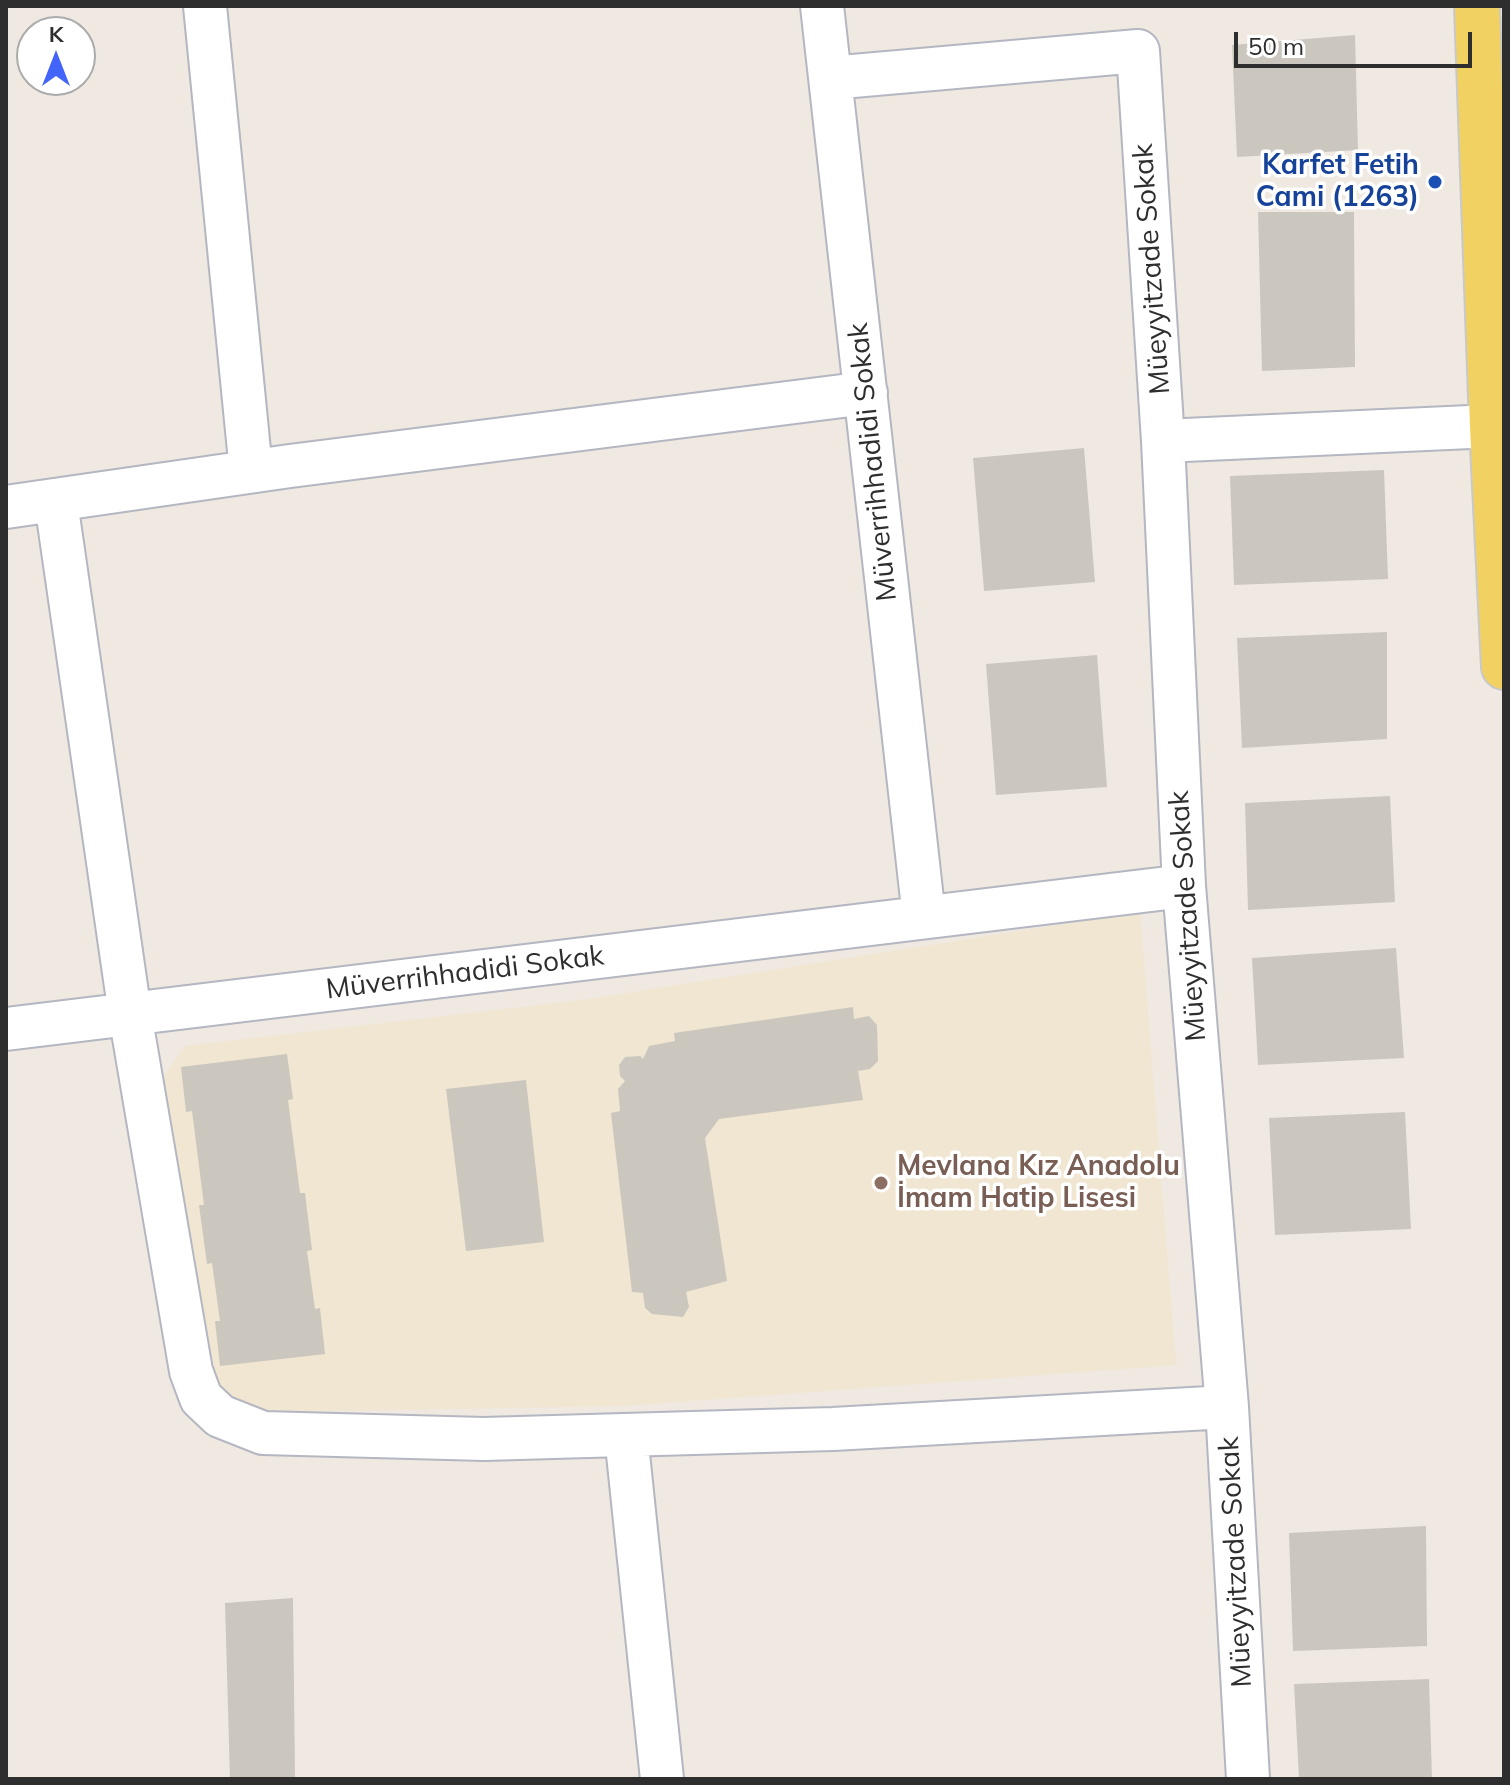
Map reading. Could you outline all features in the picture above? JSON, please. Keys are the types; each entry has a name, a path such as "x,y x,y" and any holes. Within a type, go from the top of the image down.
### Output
{"main road":[{"path":"1477,6 1504,667"}],"street":[{"path":"205,6 251,471"},
{"name":"Müverrihhadidi Sokak","path":"822,6 924,917"},
{"name":"Müeyyitzade Sokak","path":"830,78 1138,51 1163,441 1184,886 1227,1407 1248,1779"},
{"path":"6,507 251,471 866,393"},
{"path":"1163,441 1492,426"},
{"path":"56,502 130,1014 191,1371 201,1398 220,1416 263,1433 484,1439 833,1429 1227,1407"},
{"name":"Müverrihhadidi Sokak","path":"6,1029 1184,886"},
{"path":"626,1435 662,1779"}],"shaded area":[{"path":"1140,912 1176,1365 623,1406 222,1413 199,1396 160,1082 185,1046 582,1000"}],"building":[{"path":"1355,35 1358,150 1237,157 1232,45"},
{"path":"1258,212 1354,212 1355,367 1262,371"},
{"path":"1084,448 1095,582 984,591 973,458"},
{"path":"1384,470 1388,579 1234,585 1230,476"},
{"path":"1387,632 1387,739 1242,748 1237,638"},
{"path":"1097,655 1107,787 996,795 986,664"},
{"path":"1390,796 1395,902 1248,910 1245,803"},
{"path":"1396,948 1404,1058 1258,1065 1252,958"},
{"path":"853,1007 854,1019 869,1016 877,1025 878,1061 870,1069 858,1071 863,1100 719,1119 705,1138 727,1281 686,1292 689,1307 683,1317 652,1314 645,1308 643,1293 632,1292 611,1113 620,1111 618,1089 625,1081 620,1076 619,1065 625,1057 640,1056 643,1059 649,1046 675,1041 674,1033"},
{"path":"287,1054 293,1099 288,1100 300,1193 305,1193 312,1250 307,1251 315,1309 320,1308 325,1354 220,1366 215,1321 220,1321 212,1263 207,1264 199,1205 204,1205 192,1111 186,1112 181,1067"},
{"path":"526,1080 544,1242 466,1251 446,1089"},
{"path":"1405,1112 1411,1229 1275,1235 1269,1118"},
{"path":"1426,1526 1427,1646 1293,1651 1289,1533"},
{"path":"293,1598 295,1779 230,1779 225,1603"},
{"path":"1429,1679 1432,1779 1299,1779 1294,1684"}],"place":[{"name":"Karfet Fetih Cami (1263)","path":"1435,182"},
{"name":"Mevlana Kız Anadolu İmam Hatip Lisesi","path":"881,1183"}]}
